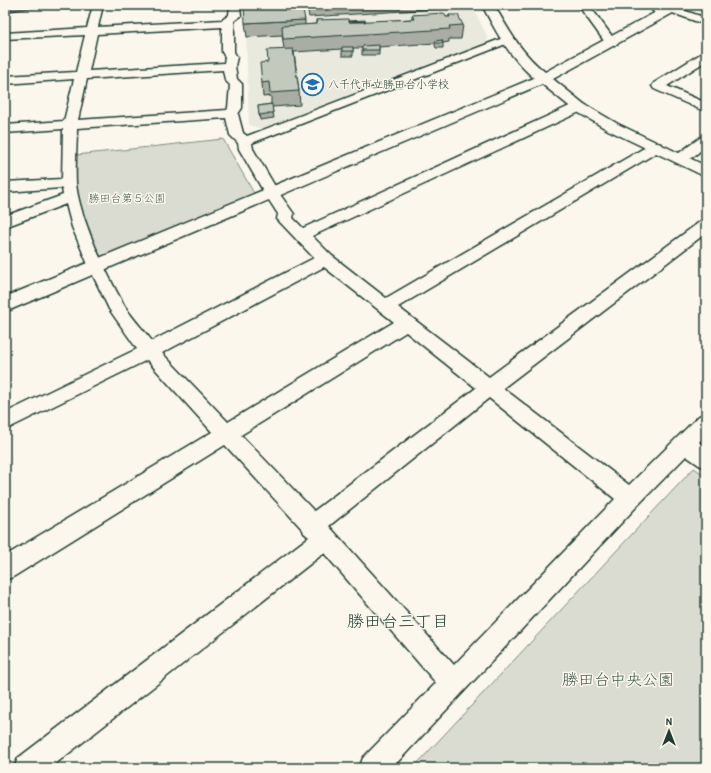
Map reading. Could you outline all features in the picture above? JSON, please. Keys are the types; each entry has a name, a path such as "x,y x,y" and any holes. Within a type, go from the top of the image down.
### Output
{"street":[{"path":"98,5 70,124 70,190 80,227 97,267 118,309 149,351 319,532 454,684"},
{"path":"231,114 235,108 236,84 231,80 231,57 228,52 228,20 235,16 235,5"},
{"path":"488,5 507,40 526,64 579,107 613,128 656,147 706,172"},
{"path":"583,5 611,42"},
{"path":"5,305 543,79 611,42 666,8 706,22"},
{"path":"5,36 228,23"},
{"path":"245,141 507,40"},
{"path":"706,56 658,86 706,108"},
{"path":"5,80 230,66"},
{"path":"300,235 579,107"},
{"path":"231,114 237,134 245,141 246,149 272,194 286,214 285,219 300,235 325,259 630,498"},
{"path":"5,129 231,114"},
{"path":"680,159 706,140"},
{"path":"385,306 656,147"},
{"path":"5,187 70,190"},
{"path":"5,222 70,190"},
{"path":"28,768 319,532 490,387 706,225"},
{"path":"5,422 149,351 325,259"},
{"path":"5,569 407,323"},
{"path":"373,768 630,498 706,422"},
{"path":"685,444 706,459"}],"shaded area":[{"name":"八千代市立勝田台小学校","path":"245,5 472,5 488,38 486,43 262,129 249,125"}],"green space":[{"name":"勝田台第５公園","path":"223,139 255,195 100,262 75,196 76,155"},
{"name":"勝田台中央公園","path":"694,468 706,476 706,768 413,768"}],"building":[{"path":"244,5 302,5 305,20 245,23"},
{"path":"444,13 446,17 450,17 449,15 458,15 463,25 449,26 450,29 283,39 282,26 317,24 316,20 348,19 349,22 414,19 412,15"},
{"path":"365,20 365,22 349,22 349,21"},
{"path":"442,40 443,43 436,43 435,41"},
{"path":"379,45 379,50 362,50 362,46"},
{"path":"342,47 353,47 353,51 342,51"},
{"path":"293,49 299,91 270,93 269,82 262,83 260,63 268,62 267,50"},
{"path":"272,104 273,113 259,115 258,106"}],"place":[{"name":"八千代市立勝田台小学校","path":"313,84"}],"district":[{"name":"勝田台三丁目","path":"398,620"}]}
